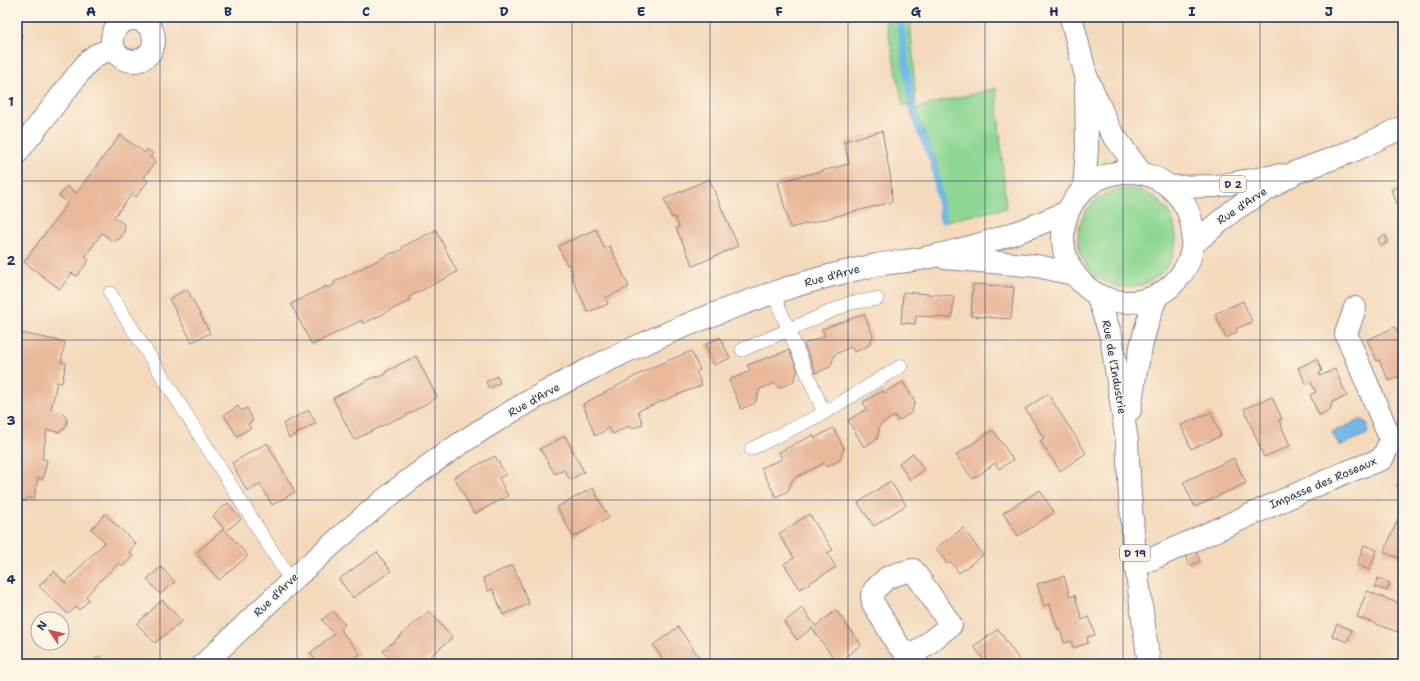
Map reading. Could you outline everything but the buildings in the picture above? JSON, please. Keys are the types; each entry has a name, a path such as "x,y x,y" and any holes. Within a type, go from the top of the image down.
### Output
{"main road":[{"path":"1071,17 1086,76 1110,130 1140,172"},
{"path":"117,20 150,20 154,40 153,48 140,60 129,61 120,56 114,48 113,33 117,20"},
{"path":"17,153 83,67 96,55 114,48"},
{"path":"1084,188 1087,149 1086,76"},
{"name":"Rue d'Arve","path":"1193,244 1235,208 1294,173 1355,150 1403,127"},
{"path":"1130,171 1140,172 1156,178 1170,186 1186,206 1193,231 1191,254 1182,274 1171,286 1157,295 1147,299 1127,302 1106,299 1087,288 1069,266 1063,249 1062,230 1067,212 1077,195 1092,182 1110,173 1130,171"},
{"name":"Rue d'Arve","path":"1170,186 1216,186 1294,173"},
{"name":"Rue d'Arve","path":"204,664 291,581 359,520 410,479 511,412 580,375 664,335 733,306 838,274 877,265 930,257 1021,232 1067,212"},
{"name":"Rue d'Arve","path":"930,257 1037,266 1074,274"},
{"name":"Rue de l'Industrie","path":"1097,295 1111,336 1127,441 1136,566 1146,662"},
{"name":"Rue de l'Industrie","path":"1127,441 1138,354 1143,334 1157,295"},
{"name":"Impasse des Roseaux","path":"1136,566 1344,472 1382,459 1392,440 1346,334 1355,308"}],"lane":[{"path":"110,293 291,581"},
{"path":"773,293 824,412"},
{"path":"742,350 850,304 877,299"},
{"path":"750,449 824,412 901,366"}],"green space":[{"path":"885,17 910,17 916,105 903,105"},
{"path":"996,88 1006,208 946,221 936,161 921,125 916,108"},
{"path":"1127,189 1146,193 1162,203 1172,219 1176,238 1172,257 1162,273 1146,283 1127,287 1108,283 1092,273 1082,257 1078,238 1082,219 1092,203 1108,193"}],"water":[{"path":"1361,420 1368,424 1367,434 1339,446 1332,432"}],"waterway":[{"path":"899,17 912,106 917,124 934,164 943,220"}]}
